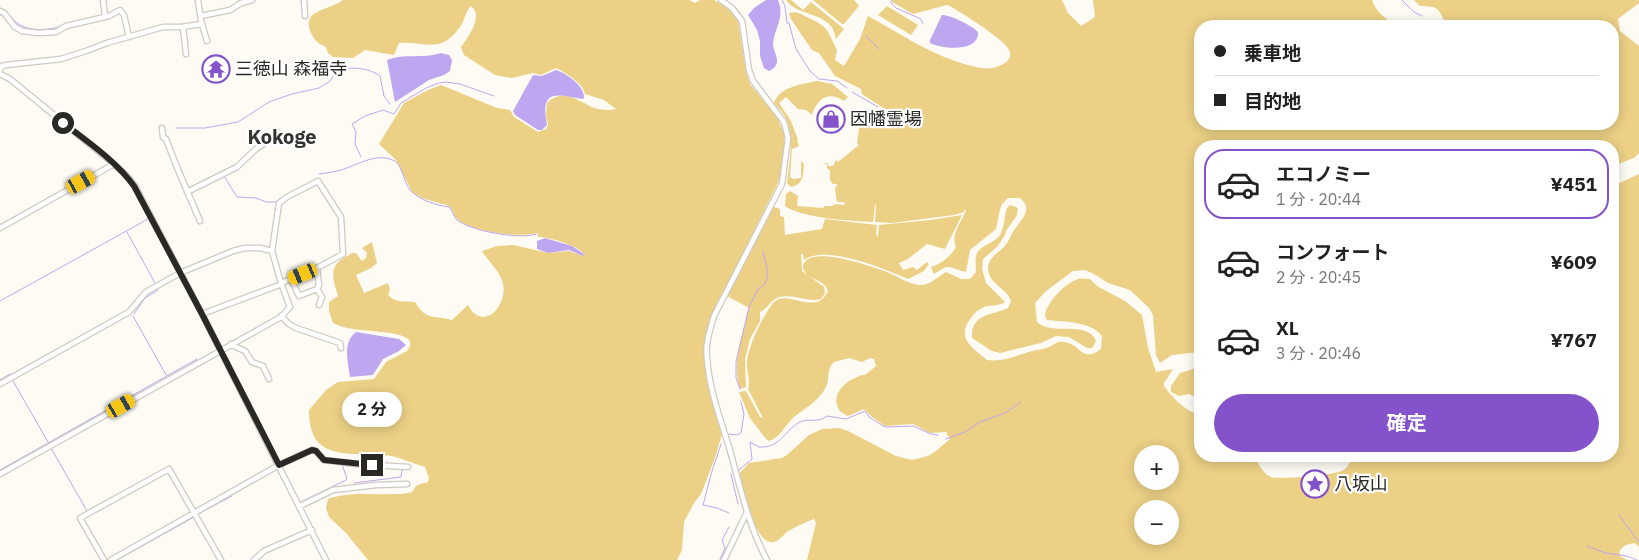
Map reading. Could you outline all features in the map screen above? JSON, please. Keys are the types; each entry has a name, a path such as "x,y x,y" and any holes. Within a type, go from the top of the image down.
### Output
{"street":[{"path":"103,0 105,16"},
{"path":"198,0 207,41"},
{"path":"201,16 230,10 241,3 252,0"},
{"path":"304,0 305,16"},
{"path":"721,0 732,8 742,21 749,70 753,82 784,122 788,138 782,184 714,316 708,338 706,356 709,377 755,539 767,560"},
{"path":"0,11 4,13 15,27 32,33 56,32 66,26 109,16 120,10 124,15 129,38"},
{"path":"0,70 2,66 6,65 72,56 107,43 163,27 183,27 202,24"},
{"path":"183,27 186,54"},
{"path":"0,74 10,79 114,164 127,176 134,186 202,314 326,560"},
{"path":"162,128 163,137 166,139 200,221"},
{"path":"187,192 237,167 256,149 277,135 278,132"},
{"path":"0,228 114,164"},
{"path":"0,474 281,316 290,307 281,284 272,251 272,241 280,201 318,181 341,217 343,254 281,284 202,314"},
{"path":"0,384 129,312 146,292 180,272 233,251 253,248 272,251"},
{"path":"317,268 319,285 317,289 322,298 319,305"},
{"path":"291,279 299,296 317,289"},
{"path":"281,316 289,324 340,343 341,348"},
{"path":"231,344 245,351 252,362 263,366 269,379"},
{"path":"111,560 279,465 314,450 324,460 408,467"},
{"path":"104,560 80,518 169,469 221,560"},
{"path":"300,506 333,490 406,484"},
{"path":"724,560 747,512"},
{"path":"254,560 264,550 312,530"}],"shaded area":[{"path":"343,0 689,0 695,3 700,0 714,0 727,8 738,20 746,72 750,84 777,117 784,133 781,176 709,321 704,354 705,368 722,434 701,494 684,522 682,550 677,560 368,560 346,533 329,517 326,508 328,499 357,494 408,493 417,485 428,482 429,478 425,467 392,456 336,452 327,449 314,436 310,425 309,410 326,390 338,382 374,379 386,362 407,351 410,344 410,341 405,337 398,335 347,328 333,323 329,311 329,302 338,296 333,274 336,265 354,253 362,261 366,258 367,253 362,248 372,242 377,263 356,275 364,293 388,283 390,290 388,295 391,298 415,302 427,315 452,320 468,305 475,314 482,317 493,313 501,303 504,290 502,280 482,251 497,246 513,245 548,253 569,251 583,256 584,254 563,242 538,237 537,233 519,235 496,233 464,224 457,219 449,206 422,198 412,192 396,160 379,144 404,103 441,85 497,108 510,110 514,117 538,132 546,129 548,125 546,116 547,103 558,96 570,97 598,109 616,109 604,100 585,94 578,82 556,68 541,75 533,73 512,78 495,75 464,55 461,47 471,32 476,15 475,10 471,6 462,24 453,36 439,44 399,43 394,55 365,50 353,58 333,57 328,53 326,47 314,38 309,23 313,14"},
{"path":"766,0 778,0 780,6 779,22 773,43 777,61 774,68 769,71 764,68 760,56 760,41 757,30 748,15 754,8"},
{"path":"786,0 791,0 803,10 811,2 844,29 836,39 828,23 799,10"},
{"path":"813,0 854,0 859,6 842,24"},
{"path":"892,0 1062,0 1068,13 1081,26 1095,17 1093,0 1372,0 1379,12 1388,20 1194,20 1194,130 1619,130 1619,25 1620,31 1639,46 1639,153 1634,158 1619,164 1619,140 1194,140 1194,353 1172,355 1160,363 1156,355 1153,315 1149,308 1130,290 1108,283 1085,270 1073,271 1046,291 1035,303 1037,322 1051,328 1086,331 1096,341 1092,348 1087,348 1069,337 1056,336 1041,343 1000,353 992,351 972,338 973,330 978,320 1008,308 1011,301 991,278 988,268 992,258 1006,245 1025,214 1026,206 1020,198 1008,198 1002,204 996,229 970,250 966,272 947,267 934,274 931,267 945,259 956,247 955,233 966,210 954,215 892,223 875,222 876,204 873,222 814,216 785,206 786,194 790,191 798,196 797,206 823,208 835,204 845,205 844,202 837,202 835,188 838,184 833,184 830,180 830,171 827,168 827,164 823,163 828,163 828,166 833,166 836,160 838,162 859,145 857,144 860,121 868,121 874,127 887,127 898,120 897,117 862,94 861,89 835,76 819,53 812,50 789,13 799,13 826,29 837,50 835,60 844,66 860,39 868,16 918,44 958,62 980,68 990,68 997,67 1009,59 1010,53 1008,48 1002,42 950,6 947,5 913,14 892,2"},
{"path":"1414,0 1639,0 1639,3 1618,19 1444,20 1436,8 1420,6"},
{"path":"887,6 918,25 911,35 878,15"},
{"path":"942,15 971,26 978,32 977,39 973,43 959,48 943,47 930,43"},
{"path":"441,53 449,55 452,60 450,71 429,80 395,102 387,60"},
{"path":"556,70 570,77 578,85 584,98 552,97 546,105 547,125 542,130 538,130 515,115 513,111 533,75 542,76"},
{"path":"817,81 832,84 848,97 844,101 833,96 824,98 817,105 812,115 806,110 798,109 786,97 779,103 791,121 799,146 792,149 790,177 793,179 801,178 801,161 804,164 801,181 791,187 787,183 791,148 790,131 784,115 774,103 781,93 786,90"},
{"path":"1639,174 1639,547 1635,543 1628,544 1622,548 1619,552 1620,556 1627,560 807,560 816,523 814,519 790,530 779,540 774,542 767,541 761,535 751,515 739,474 749,463 782,458 809,435 822,429 839,428 848,431 896,456 912,460 928,456 950,439 946,432 930,433 913,424 885,426 864,409 848,416 841,412 836,399 839,390 849,381 865,375 876,366 874,359 870,358 862,362 849,358 834,362 829,371 826,387 820,396 794,417 777,437 769,441 750,418 739,392 746,391 760,417 763,418 748,389 748,355 757,331 773,303 779,299 786,298 816,302 823,299 828,291 823,284 805,272 803,264 808,259 825,256 847,260 870,266 907,282 919,285 930,283 946,272 961,279 970,279 976,272 978,252 1000,235 1007,208 1010,205 1018,208 1017,215 998,246 983,259 982,269 986,283 1005,302 978,310 970,319 965,332 968,342 987,360 1007,359 1061,342 1069,343 1085,354 1094,353 1101,349 1102,336 1091,327 1077,323 1047,320 1045,316 1052,300 1062,289 1078,279 1090,279 1097,286 1125,301 1142,315 1148,348 1156,372 1173,369 1164,386 1180,404 1194,413 1194,462 1258,462 1268,476 1276,478 1342,471 1350,462 1619,462 1619,183"},
{"path":"774,207 780,209 780,216 784,217 785,235 822,229 825,219 877,225 876,234 878,237 879,225 962,215 945,249 927,244 908,259 899,263 903,270 913,267 917,270 927,262 929,264 924,271 908,279 871,264 840,256 814,256 804,260 803,254 801,254 802,271 824,287 825,293 821,299 815,300 789,296 779,297 760,312 760,321 750,339 745,359 746,387 740,389 737,358 749,308 727,296 771,209"},
{"path":"545,238 572,246 584,254 583,256 569,250 548,253 537,249 537,241"},
{"path":"356,332 399,339 406,345 383,359 373,375 350,377 347,347"},
{"path":"1194,369 1194,396 1189,394 1179,396 1171,392 1171,386 1180,373"}],"waterway":[{"path":"782,0 785,6 787,23 789,23 796,49 810,71 819,79 837,81 847,88"},
{"path":"891,0 891,3 896,8 921,19 923,24"},
{"path":"1402,0 1414,12 1422,16"},
{"path":"12,18 27,28 46,29 59,27"},
{"path":"866,36 879,49"},
{"path":"341,69 362,69 380,76 384,96 390,104"},
{"path":"176,128 205,128 238,122 269,102 292,94 319,88 330,81 337,71"},
{"path":"361,157 355,144 356,132 352,124 365,116 383,110 394,114 401,103 426,88 446,82 460,84 494,96"},
{"path":"852,92 878,107"},
{"path":"319,174 341,170 372,159 390,159 398,164 407,186 413,193 428,202 449,207 457,220 464,224 484,231 508,235 529,236 536,234"},
{"path":"224,176 237,197 276,202"},
{"path":"288,194 305,185"},
{"path":"0,301 148,219"},
{"path":"127,232 155,283"},
{"path":"740,389 736,378 736,362 749,307 758,289 765,284 767,279 767,268 763,252"},
{"path":"134,314 145,298 158,290"},
{"path":"133,316 166,375"},
{"path":"0,470 197,359"},
{"path":"0,380 10,374"},
{"path":"13,381 48,442"},
{"path":"729,434 737,435 741,433 744,414 741,402"},
{"path":"946,439 965,432 980,422 1005,413 1021,402"},
{"path":"739,470 752,459 750,442 759,447 772,445 801,421 820,420 827,416 846,419 865,411 869,417 885,427 913,426 938,435"},
{"path":"721,444 703,505 729,513"},
{"path":"51,448 87,511"},
{"path":"301,502 346,480 342,464"},
{"path":"354,483 401,477 402,469"},
{"path":"731,474 738,504"},
{"path":"198,514 232,496"},
{"path":"1619,515 1639,542"},
{"path":"117,560 194,517"},
{"path":"720,559 725,548 722,540 729,527"},
{"path":"1587,546 1605,553 1627,556 1637,560"}],"place":[{"name":"三徳山 森福寺","path":"216,69"},
{"name":"因幡霊場","path":"831,119"},
{"name":"八坂山","path":"1315,484"}],"district":[{"name":"Kokoge","path":"282,137"}],"route":[{"path":"63,123 114,164 127,176 134,186 279,465 312,450 316,451 324,460 372,465"}]}
